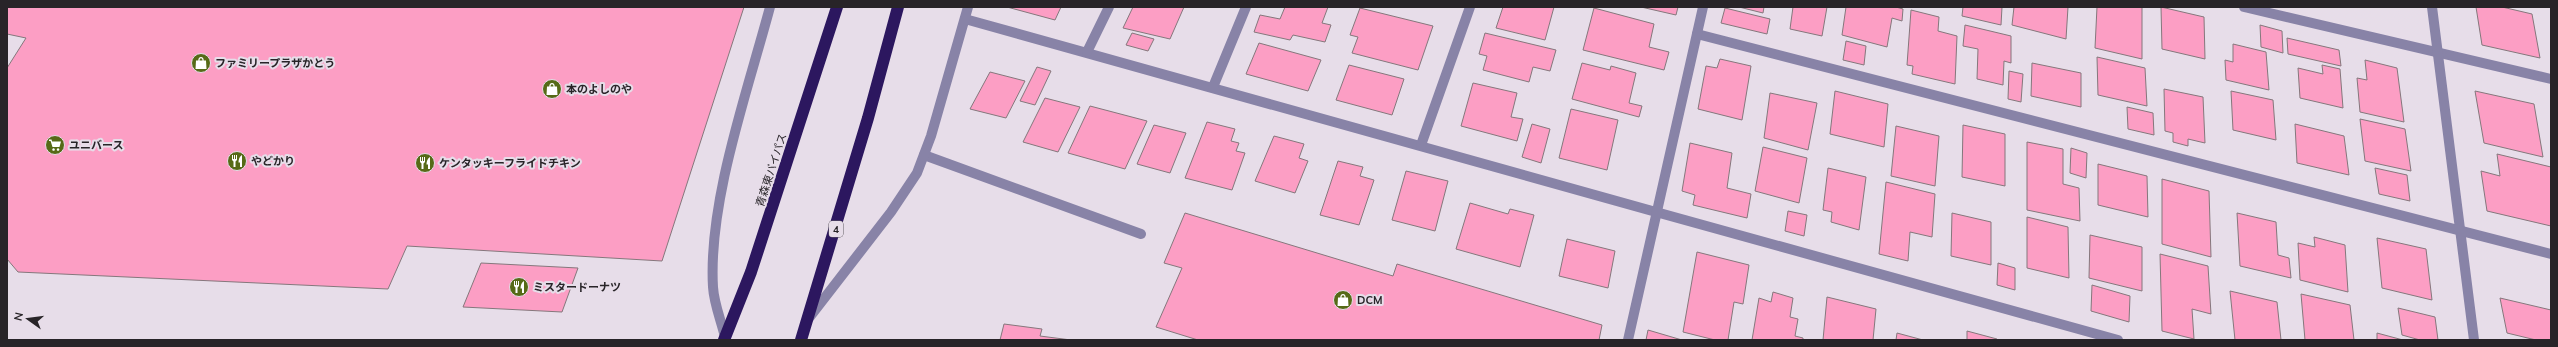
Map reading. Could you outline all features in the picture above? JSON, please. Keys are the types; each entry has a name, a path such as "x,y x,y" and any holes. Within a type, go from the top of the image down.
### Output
{"highway":[{"name":"青森東バイパス","path":"725,338 751,272 837,7"},
{"name":"4","path":"801,340 809,318 868,118 898,7"}],"street":[{"path":"725,338 713,282 718,216 727,174 770,7"},
{"path":"809,318 891,212 917,173 924,155 968,7"},
{"path":"1087,52 1109,7"},
{"path":"1213,87 1246,7"},
{"path":"1421,145 1470,7"},
{"path":"1628,340 1703,7"},
{"path":"2244,7 2551,79"},
{"path":"2432,7 2474,340"},
{"path":"965,19 1421,145 1657,214 2118,340"},
{"path":"1697,34 2551,254"},
{"path":"924,155 1141,234"}],"building":[{"path":"7,7 744,7 662,261 407,246 388,289 18,272 7,259 7,68 26,38 7,34"},
{"path":"1007,7 1061,7 1055,20"},
{"path":"1133,7 1184,7 1170,39 1123,28"},
{"path":"1285,7 1328,7 1322,23 1331,25 1325,42 1293,35 1290,40 1254,32 1260,15 1280,19"},
{"path":"1503,7 1554,7 1545,40 1496,28"},
{"path":"1641,7 1678,7 1676,15"},
{"path":"1739,7 1764,7 1763,13"},
{"path":"1793,7 1827,7 1822,36 1790,29"},
{"path":"1846,7 1896,7 1903,9 1902,21 1892,18 1887,47 1842,35"},
{"path":"1963,7 2002,7 2001,25 1962,16"},
{"path":"2014,7 2068,7 2066,39 2012,25"},
{"path":"2097,7 2142,7 2142,59 2095,48"},
{"path":"2161,7 2204,17 2205,59 2162,49"},
{"path":"2476,7 2502,7 2532,14 2540,58 2482,45"},
{"path":"1360,8 1433,26 1418,70 1352,53 1358,37 1350,35"},
{"path":"1594,8 1654,24 1649,47 1669,52 1664,70 1583,50"},
{"path":"1725,8 1770,19 1767,34 1721,23"},
{"path":"1911,10 1939,17 1938,31 1957,36 1955,84 1912,74 1913,66 1907,65"},
{"path":"1965,25 2011,36 2011,63 2004,61 2003,85 1977,79 1978,49 1963,46"},
{"path":"2260,25 2282,31 2283,53 2261,47"},
{"path":"1132,33 1154,39 1148,51 1126,45"},
{"path":"1485,33 1556,50 1550,71 1533,67 1529,82 1483,70 1487,56 1479,54"},
{"path":"2287,38 2339,50 2341,66 2288,54"},
{"path":"1846,41 1866,46 1864,65 1843,60"},
{"path":"1259,43 1321,60 1308,91 1246,74"},
{"path":"2233,44 2266,52 2269,90 2226,80 2225,60 2233,62"},
{"path":"2097,57 2145,68 2147,106 2098,95"},
{"path":"1720,59 1751,66 1742,120 1698,109 1706,66 1717,68"},
{"path":"2365,60 2397,68 2404,122 2360,112 2357,78 2367,80"},
{"path":"1582,63 1610,70 1611,66 1636,73 1629,103 1642,106 1639,117 1572,99"},
{"path":"2032,63 2081,73 2081,107 2031,96"},
{"path":"1349,65 1404,79 1392,115 1336,100"},
{"path":"2322,65 2340,69 2343,108 2300,98 2298,68 2323,74"},
{"path":"1037,67 1051,71 1035,105 1020,101"},
{"path":"2009,71 2023,74 2021,102 2008,99"},
{"path":"990,72 1025,81 1006,118 970,109"},
{"path":"1473,83 1517,93 1511,117 1523,119 1517,141 1461,126"},
{"path":"2164,89 2203,97 2205,143 2188,139 2188,146 2173,142 2173,133 2165,131"},
{"path":"1835,91 1888,104 1884,147 1830,134"},
{"path":"2231,91 2273,100 2276,140 2233,130"},
{"path":"2475,91 2534,104 2543,157 2484,143"},
{"path":"1770,93 1817,103 1808,150 1764,138"},
{"path":"1045,98 1080,107 1058,152 1023,142"},
{"path":"1090,106 1147,121 1125,169 1068,153"},
{"path":"2127,107 2153,113 2154,135 2128,129"},
{"path":"1571,109 1618,120 1607,170 1559,158"},
{"path":"2360,119 2405,129 2411,171 2365,161"},
{"path":"1207,122 1235,129 1231,141 1239,143 1236,151 1245,153 1232,190 1185,178"},
{"path":"1532,124 1550,129 1541,163 1522,157"},
{"path":"2295,124 2344,136 2349,175 2297,163"},
{"path":"1154,125 1186,133 1170,173 1137,164"},
{"path":"1963,125 2005,134 2005,186 1962,177"},
{"path":"1896,126 1939,136 1935,186 1891,176"},
{"path":"1274,136 1304,144 1299,158 1308,161 1295,193 1255,181"},
{"path":"2027,142 2063,149 2063,184 2079,188 2080,221 2027,210"},
{"path":"1690,143 1732,153 1727,188 1751,194 1747,218 1693,205 1695,195 1682,191"},
{"path":"1763,147 1807,158 1799,203 1755,191"},
{"path":"2071,148 2087,153 2086,178 2070,173"},
{"path":"2497,154 2551,167 2551,226 2487,211 2481,171 2500,176"},
{"path":"1338,161 1363,167 1360,176 1374,180 1359,225 1320,215"},
{"path":"2098,164 2147,176 2148,217 2098,205"},
{"path":"1828,168 1866,177 1859,230 1831,222 1832,212 1823,210"},
{"path":"2375,168 2407,175 2410,201 2379,194"},
{"path":"1406,171 1448,181 1435,231 1392,220"},
{"path":"2162,179 2209,191 2211,257 2162,244"},
{"path":"1886,182 1935,194 1932,237 1910,232 1908,261 1879,254"},
{"path":"1470,203 1508,214 1510,209 1534,215 1520,267 1456,249"},
{"path":"1788,211 1807,215 1804,236 1785,231"},
{"name":"DCM","path":"1185,213 1393,276 1397,264 1602,325 1599,340 1198,340 1156,327 1182,268 1164,263"},
{"path":"1952,213 1991,222 1991,265 1951,256"},
{"path":"2237,213 2276,222 2278,255 2289,258 2291,278 2240,266"},
{"path":"2027,217 2068,227 2069,278 2027,268"},
{"path":"2090,235 2142,247 2142,291 2089,278"},
{"path":"2314,237 2345,245 2348,292 2300,280 2298,243 2315,247"},
{"path":"2377,238 2426,249 2432,300 2382,288"},
{"path":"1567,239 1615,251 1608,288 1559,276"},
{"path":"1697,252 1749,265 1743,304 1734,302 1728,340 1715,340 1683,332"},
{"path":"2160,254 2208,266 2211,314 2192,309 2194,339 2162,331"},
{"path":"481,263 578,268 562,312 463,307"},
{"path":"1998,263 2015,268 2015,290 1997,285"},
{"path":"2092,285 2130,296 2129,322 2091,311"},
{"path":"2230,291 2277,302 2281,340 2235,340"},
{"path":"1773,292 1793,298 1790,317 1798,319 1795,336 1803,338 1803,340 1752,340 1759,298 1771,302"},
{"path":"2301,294 2350,305 2354,340 2305,340"},
{"path":"1827,297 1876,309 1873,340 1823,340"},
{"path":"2500,298 2551,310 2551,340 2536,340 2507,333"},
{"path":"2398,308 2435,317 2438,340 2420,340 2402,335"},
{"path":"1004,324 1042,329 1040,336 1071,340 1000,340"},
{"path":"1648,330 1682,340 1646,340"},
{"path":"1967,331 1997,339 1997,340 1967,340"},
{"path":"1897,333 1923,340 1896,340"},
{"path":"2377,333 2403,340 2377,340"}],"place":[{"name":"ファミリープラザかとう","path":"201,63"},
{"name":"本のよしのや","path":"552,89"},
{"name":"ユニバース","path":"55,145"},
{"name":"やどかり","path":"237,161"},
{"name":"ケンタッキーフライドチキン","path":"425,163"},
{"name":"ミスタードーナツ","path":"519,287"},
{"name":"DCM","path":"1343,300"}]}
